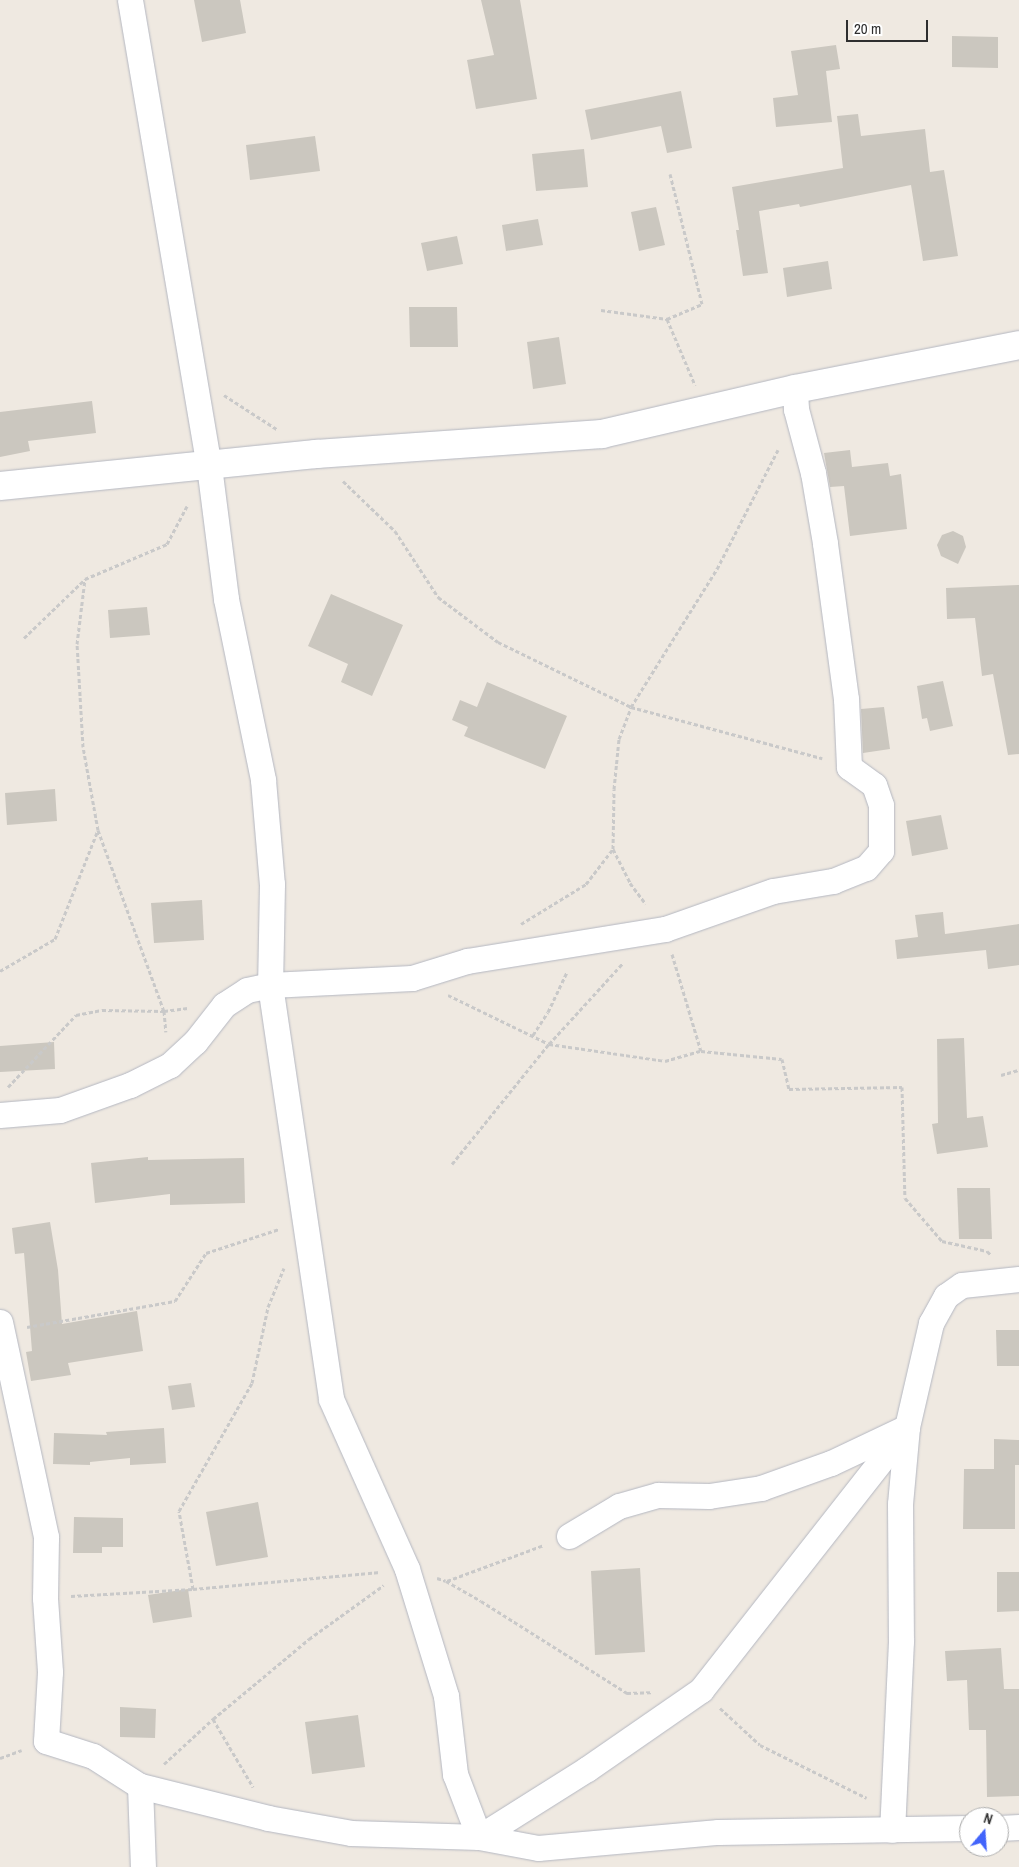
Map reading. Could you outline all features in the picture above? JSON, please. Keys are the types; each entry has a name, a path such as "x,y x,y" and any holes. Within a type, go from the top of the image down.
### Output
{"street":[{"path":"130,0 209,466 226,599 263,780 272,884 270,985 303,1222 331,1399 406,1569 446,1696 455,1774 479,1837"},
{"path":"0,486 316,454 602,434 705,409 796,399 1019,345"},
{"path":"0,1115 60,1110 130,1085 170,1065 195,1042 224,1005 247,990 270,985 412,978 467,961 665,929 772,891 833,881 866,868 880,851 881,805 874,785 849,767 846,699 825,543 813,473 796,399"},
{"path":"892,1820 901,1641 900,1504 907,1427 932,1323 946,1296 962,1285 1018,1279"},
{"path":"1,1327 46,1537 45,1598 50,1672 46,1740 93,1756 140,1786 268,1818 351,1833 479,1837 538,1848 718,1832 892,1820 959,1827"},
{"path":"569,1536 619,1506 658,1494 709,1496 761,1488 831,1463 907,1427"},
{"path":"479,1837 587,1769 700,1690 907,1427"},
{"path":"140,1786 143,1867"}],"path":[{"path":"601,310 666,319 702,304 670,174"},
{"path":"666,319 705,409"},
{"path":"192,374 316,454 395,531 438,596 498,642 631,707 849,767"},
{"path":"701,1052 665,929 630,883 613,849 614,789 619,739 631,707 717,569 777,454 796,399"},
{"path":"24,638 85,579 167,544 209,466"},
{"path":"85,579 77,644 83,747 98,830 164,1010 170,1065"},
{"path":"0,971 55,939 98,830"},
{"path":"514,930 586,884 613,849"},
{"path":"452,1164 549,1044 634,950 628,935"},
{"path":"534,1035 548,1012 581,942"},
{"path":"412,978 534,1035 549,1044 665,1061 701,1052 782,1059 789,1089 902,1087 905,1198 942,1241 987,1251 1018,1279"},
{"path":"6,1089 76,1015 102,1010 164,1010 224,1005"},
{"path":"1001,1075 1019,1070"},
{"path":"1,1327 174,1301 206,1253 303,1222"},
{"path":"194,1589 179,1511 252,1383 268,1307 286,1264"},
{"path":"446,1581 569,1536"},
{"path":"140,1786 213,1719 309,1639 406,1569"},
{"path":"45,1598 194,1589 406,1569 446,1581 628,1693 655,1692"},
{"path":"700,1690 760,1745 892,1820"},
{"path":"213,1719 252,1784 268,1818"}],"building":[{"path":"194,0 240,0 246,33 202,42"},
{"path":"481,0 520,0 537,99 476,109 467,60 494,55"},
{"path":"952,36 998,37 998,68 952,67"},
{"path":"836,45 840,69 826,71 832,122 776,127 773,98 798,95 791,51"},
{"path":"681,91 692,148 667,153 661,126 591,140 585,110"},
{"path":"858,114 861,136 925,129 930,172 944,170 958,256 923,261 911,185 800,207 799,204 759,211 768,273 743,276 736,230 739,230 732,187 843,168 837,116"},
{"path":"315,136 320,171 250,180 246,145"},
{"path":"584,149 588,187 536,191 532,154"},
{"path":"656,207 665,245 639,251 631,212"},
{"path":"538,219 543,245 506,251 502,225"},
{"path":"457,236 463,264 427,271 421,243"},
{"path":"828,261 832,289 787,297 783,268"},
{"path":"409,307 457,307 458,347 410,347"},
{"path":"559,337 566,384 533,389 527,342"},
{"path":"92,401 96,433 28,441 30,451 0,457 0,412"},
{"path":"850,450 852,467 888,463 890,476 901,474 907,529 850,536 844,486 830,487 824,453"},
{"path":"953,531 963,536 966,547 958,564 941,556 937,545 942,535"},
{"path":"1019,585 1019,754 1008,755 993,674 982,676 975,618 947,619 946,588"},
{"path":"331,594 403,625 372,696 341,682 348,664 308,646"},
{"path":"147,607 150,635 110,638 108,610"},
{"path":"943,681 953,726 930,731 927,718 922,719 917,686"},
{"path":"487,682 567,716 545,769 464,736 468,727 452,720 460,700 477,707"},
{"path":"884,707 890,749 863,753 861,709"},
{"path":"55,789 57,821 7,825 5,793"},
{"path":"941,815 948,849 912,856 906,821"},
{"path":"202,900 204,940 154,943 151,903"},
{"path":"943,912 945,934 1019,924 1019,965 988,969 986,950 897,959 895,940 918,937 915,915"},
{"path":"964,1038 967,1118 983,1116 988,1147 937,1154 932,1124 938,1123 937,1039"},
{"path":"54,1042 55,1069 0,1072 0,1046"},
{"path":"148,1157 148,1160 244,1158 245,1203 170,1205 170,1194 95,1203 91,1163"},
{"path":"957,1188 990,1188 992,1239 959,1239"},
{"path":"50,1222 58,1270 62,1324 137,1311 143,1351 68,1363 71,1375 31,1381 26,1352 32,1351 24,1253 15,1254 12,1228"},
{"path":"996,1330 1019,1330 1019,1366 997,1366"},
{"path":"191,1383 195,1407 172,1410 168,1386"},
{"path":"164,1428 166,1463 130,1465 130,1458 90,1462 90,1465 53,1464 54,1433 107,1435 106,1432"},
{"path":"994,1439 1019,1440 1019,1465 1015,1465 1015,1529 963,1529 964,1469 994,1469"},
{"path":"258,1502 268,1557 216,1566 206,1512"},
{"path":"74,1517 123,1518 123,1547 102,1547 102,1553 73,1553"},
{"path":"640,1568 645,1652 595,1655 591,1571"},
{"path":"997,1572 1019,1572 1019,1611 997,1612"},
{"path":"188,1589 192,1617 153,1623 148,1595"},
{"path":"1001,1648 1004,1689 1019,1689 1019,1796 987,1797 986,1730 969,1730 967,1680 947,1681 945,1651"},
{"path":"120,1707 156,1709 155,1738 120,1737"},
{"path":"358,1715 365,1767 312,1774 305,1722"}]}
